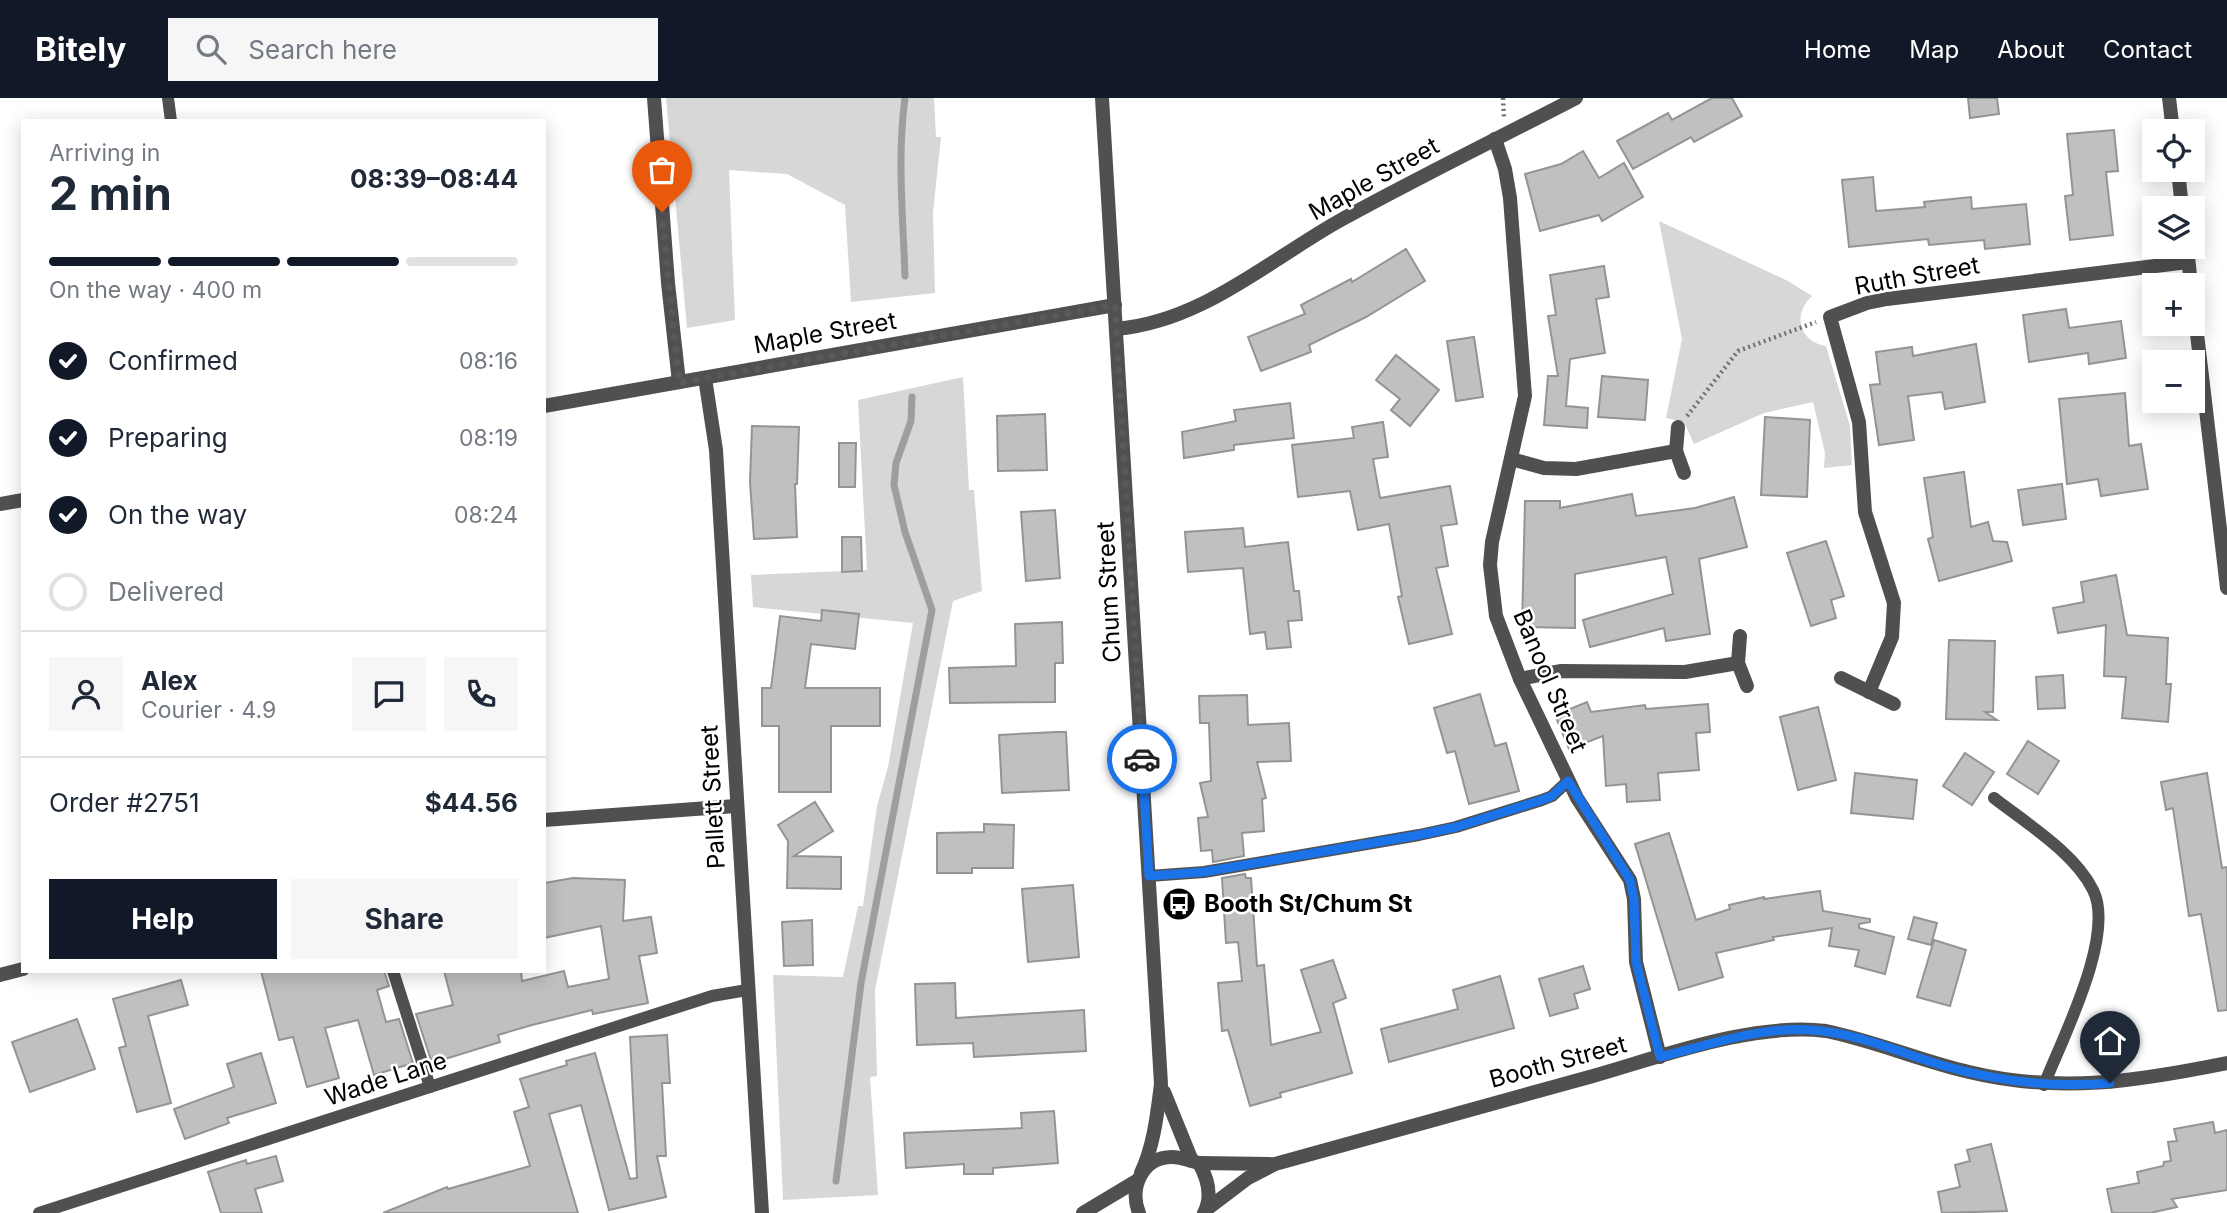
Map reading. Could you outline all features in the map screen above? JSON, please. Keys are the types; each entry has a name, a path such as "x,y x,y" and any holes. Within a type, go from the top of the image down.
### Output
{"street":[{"path":"654,98 668,284 679,383"},
{"name":"Chum Street","path":"1102,98 1161,1084 1152,1144 1139,1176"},
{"name":"Maple Street","path":"1116,329 1161,321 1204,302 1251,277 1338,222 1576,98"},
{"path":"2169,98 2172,119"},
{"name":"Banool Street","path":"1495,139 1505,169 1510,198 1525,379 1521,416 1497,516 1490,565 1496,616 1520,679 1568,781 1630,880 1634,899 1638,973 1660,1057"},
{"path":"2188,259 2189,273"},
{"name":"Ruth Street","path":"1869,692 1892,637 1894,603 1865,512 1859,422 1830,317 1867,303 1887,299 2188,262"},
{"name":"Maple Street","path":"546,407 1115,305"},
{"path":"2197,336 2227,587"},
{"name":"Pallett Street","path":"705,378 716,450 762,1213"},
{"path":"1678,427 1676,451 1684,473"},
{"path":"1511,459 1544,468 1576,470 1676,451"},
{"path":"0,504 21,500"},
{"path":"1740,636 1738,663 1747,687"},
{"path":"1520,679 1560,671 1685,672 1738,663"},
{"path":"1841,678 1894,704"},
{"path":"546,820 736,806"},
{"path":"0,975 21,970"},
{"name":"Booth Street","path":"1206,1211 1248,1178 1275,1164 1660,1057 1764,1032 1810,1029 1858,1039 1969,1072 2044,1085 2125,1082 2227,1063"},
{"name":"Chum Street","path":"1161,1084 1169,1109 1209,1188 1206,1211"},
{"name":"Booth Street","path":"1139,1176 1158,1159 1170,1157 1195,1162 1275,1164"},
{"path":"1083,1213 1139,1176"},
{"path":"1139,1176 1134,1192 1139,1213"}],"lane":[{"path":"168,98 172,119"},
{"path":"1149,876 1204,872 1456,827 1552,796 1568,781"},
{"path":"1994,799 2059,849 2083,875 2093,889 2098,903 2099,923 2091,963 2044,1085"},
{"path":"394,973 430,1087"},
{"name":"Wade Lane","path":"39,1213 712,996 747,990"}],"path":[{"path":"1678,427 1738,352 1830,317"}],"shaded area":[{"path":"666,98 934,98 936,137 941,137 933,213 935,293 851,302 845,205 787,174 729,170 735,320 687,328"},
{"path":"1659,221 1788,281 1812,296 1802,311 1801,326 1810,339 1826,346 1850,426 1852,465 1824,468 1825,453 1813,402 1764,413 1694,444 1684,422 1666,418 1682,339"},
{"path":"963,377 969,490 974,490 982,591 953,601 875,990 877,1076 870,1077 878,1195 783,1200 773,975 843,977 858,906 863,906 877,806 888,767 913,623 753,607 751,575 867,570 858,400"}],"building":[{"path":"1712,98 1732,98 1742,116 1694,142 1691,137 1633,169 1617,141 1668,113 1672,120"},
{"path":"1968,98 1997,98 1999,114 1970,118"},
{"path":"2114,130 2118,171 2106,172 2113,235 2070,240 2065,196 2073,195 2067,134"},
{"path":"1583,151 1599,178 1624,163 1643,197 1602,221 1599,215 1540,231 1525,174 1561,164"},
{"path":"1873,177 1876,211 1925,207 1924,202 1971,197 1972,209 2026,204 2030,244 1985,249 1984,240 1929,245 1928,239 1849,247 1842,180"},
{"path":"1406,249 1425,281 1366,317 1309,345 1311,352 1261,371 1248,337 1305,314 1301,305 1351,279 1352,282"},
{"path":"1604,266 1609,297 1596,299 1605,353 1570,359 1566,406 1588,408 1587,428 1544,425 1548,376 1558,376 1548,316 1556,315 1550,275"},
{"path":"2066,309 2069,328 2121,321 2126,358 2089,364 2088,353 2029,362 2023,315"},
{"path":"1474,337 1483,397 1456,401 1447,341"},
{"path":"1976,344 1985,402 1945,409 1942,392 1908,396 1914,440 1879,445 1870,385 1880,384 1876,352 1912,347 1913,356"},
{"path":"1396,355 1439,390 1410,426 1391,410 1400,399 1376,380"},
{"path":"1602,376 1648,380 1645,420 1598,417"},
{"path":"2125,393 2129,446 2141,444 2148,489 2101,496 2098,479 2067,484 2059,399"},
{"path":"1290,403 1294,438 1234,445 1234,450 1184,458 1182,432 1236,421 1234,410"},
{"path":"1045,414 1047,470 998,471 997,416"},
{"path":"1765,417 1810,420 1807,497 1761,495"},
{"path":"1383,422 1388,457 1373,459 1380,498 1450,486 1457,524 1441,526 1448,566 1436,568 1452,634 1409,644 1398,597 1402,596 1389,524 1358,530 1350,491 1298,497 1292,445 1354,438 1352,427"},
{"path":"752,426 799,427 795,484 797,537 754,539 750,482"},
{"path":"839,443 856,443 855,487 839,487"},
{"path":"1964,472 1971,527 1988,522 1993,541 2007,542 2012,561 1939,581 1928,539 1933,537 1924,478"},
{"path":"2062,484 2066,519 2023,525 2018,490"},
{"path":"1632,494 1636,516 1695,508 1734,497 1747,547 1699,559 1710,634 1666,641 1664,628 1590,647 1583,620 1673,594 1666,557 1575,574 1575,628 1522,627 1525,501 1560,501 1560,508"},
{"path":"1055,510 1060,578 1026,581 1021,512"},
{"path":"1243,528 1245,547 1288,542 1294,591 1299,591 1302,620 1288,621 1291,647 1267,649 1265,632 1250,634 1243,568 1188,572 1185,532"},
{"path":"842,537 861,537 862,571 842,572"},
{"path":"1826,541 1844,596 1831,600 1836,618 1811,626 1787,553"},
{"path":"2116,575 2127,635 2168,638 2166,684 2171,684 2168,722 2122,718 2126,677 2104,676 2106,625 2058,633 2053,608 2084,602 2081,582"},
{"path":"822,610 859,614 855,649 811,644 805,688 880,688 880,726 831,726 831,792 779,792 779,726 762,726 762,688 771,688 780,616 821,621"},
{"path":"1062,622 1063,663 1055,663 1055,702 950,703 949,668 1016,666 1015,624"},
{"path":"1949,640 1995,641 1993,712 1985,712 1997,720 1946,719"},
{"path":"2063,675 2065,708 2038,709 2036,677"},
{"path":"1480,694 1495,746 1506,743 1519,791 1469,804 1455,751 1447,753 1434,708"},
{"path":"1247,695 1248,725 1289,723 1291,761 1257,762 1266,798 1262,799 1264,831 1242,833 1244,856 1213,862 1212,850 1201,851 1198,818 1208,817 1200,783 1211,781 1209,723 1200,723 1199,696"},
{"path":"1587,702 1591,712 1645,705 1646,709 1708,704 1710,732 1696,733 1699,770 1658,773 1660,800 1627,802 1626,784 1606,786 1603,736 1569,749 1555,715"},
{"path":"1818,707 1836,780 1798,790 1780,717"},
{"path":"1066,732 1069,790 1002,793 999,735"},
{"path":"2028,741 2059,761 2038,794 2007,774"},
{"path":"1965,753 1994,772 1972,805 1943,786"},
{"path":"1855,773 1917,780 1913,819 1851,813"},
{"path":"2207,773 2222,868 2227,867 2227,1010 2218,1011 2201,914 2189,916 2173,808 2166,810 2161,782"},
{"path":"815,802 833,831 794,856 841,857 841,889 787,888 788,841 778,825"},
{"path":"984,824 1014,825 1013,868 972,868 972,873 937,873 937,833 984,832"},
{"path":"1669,833 1696,920 1730,909 1729,905 1764,897 1820,891 1823,911 1870,919 1870,922 1859,924 1859,928 1894,937 1885,974 1855,966 1859,950 1829,946 1832,928 1773,937 1774,940 1716,953 1723,977 1679,990 1635,844"},
{"path":"1245,874 1246,878 1251,878 1257,966 1264,965 1271,1045 1321,1032 1301,970 1333,960 1346,998 1333,1003 1352,1073 1280,1093 1281,1097 1250,1106 1228,1030 1222,1031 1218,983 1242,981 1238,942 1226,943 1222,878"},
{"path":"573,878 625,880 623,921 651,917 657,953 639,956 648,1003 593,1014 592,1010 532,1025 498,1035 500,1042 432,1063 416,1014 453,1005 445,973 521,973 522,981 564,971 568,987 609,979 601,926 546,938 546,883"},
{"path":"1073,885 1079,957 1028,962 1022,889"},
{"path":"1914,917 1937,923 1931,945 1908,939"},
{"path":"812,920 813,965 784,966 782,922"},
{"path":"1934,940 1966,950 1950,1006 1917,997"},
{"path":"1583,966 1590,989 1574,994 1578,1008 1550,1016 1539,979"},
{"path":"262,973 385,973 389,986 377,990 386,1022 399,1019 413,1063 374,1075 358,1020 325,1028 339,1078 307,1087 293,1037 279,1040"},
{"path":"1500,976 1514,1028 1389,1062 1381,1029 1458,1009 1453,990"},
{"path":"181,980 188,1005 148,1016 171,1103 137,1112 119,1048 126,1046 113,999"},
{"path":"955,983 956,1018 1084,1010 1086,1051 974,1057 973,1043 917,1045 915,984"},
{"path":"77,1019 95,1069 30,1092 12,1042"},
{"path":"667,1035 670,1083 662,1083 666,1156 657,1156 666,1197 609,1210 581,1105 549,1114 578,1213 383,1213 447,1187 448,1189 530,1166 514,1112 529,1107 520,1079 567,1065 566,1061 595,1053 630,1179 637,1178 630,1037"},
{"path":"261,1053 276,1103 227,1118 229,1123 185,1139 174,1109 234,1087 227,1064"},
{"path":"1054,1111 1058,1163 993,1168 993,1174 964,1174 964,1164 906,1168 904,1133 1022,1128 1021,1113"},
{"path":"2213,1122 2215,1133 2227,1130 2227,1190 2172,1199 2177,1207 2150,1213 2112,1213 2107,1189 2139,1183 2137,1172 2163,1166 2164,1162 2171,1161 2168,1142 2177,1141 2174,1129"},
{"path":"1991,1144 2007,1211 1942,1213 1938,1192 1960,1187 1955,1165 1970,1161 1967,1150"},
{"path":"276,1156 283,1181 255,1189 262,1213 221,1213 208,1172 246,1160 247,1164"}],"waterway":[{"path":"905,98 901,165 905,276"},
{"path":"836,1181 861,983 932,610 905,532 894,485 896,463 911,421 912,397"}],"way so far":[{"path":"662,212 679,383 1115,305 1142,759"}],"place":[{"name":"Booth St/Chum St","path":"1179,904"}],"route":[{"path":"1142,759 1149,876 1204,872 1456,827 1552,796 1568,781 1630,880 1634,899 1636,962 1660,1057 1764,1032 1810,1029 1842,1034 1955,1069 2002,1079 2044,1085 2110,1083"}]}
